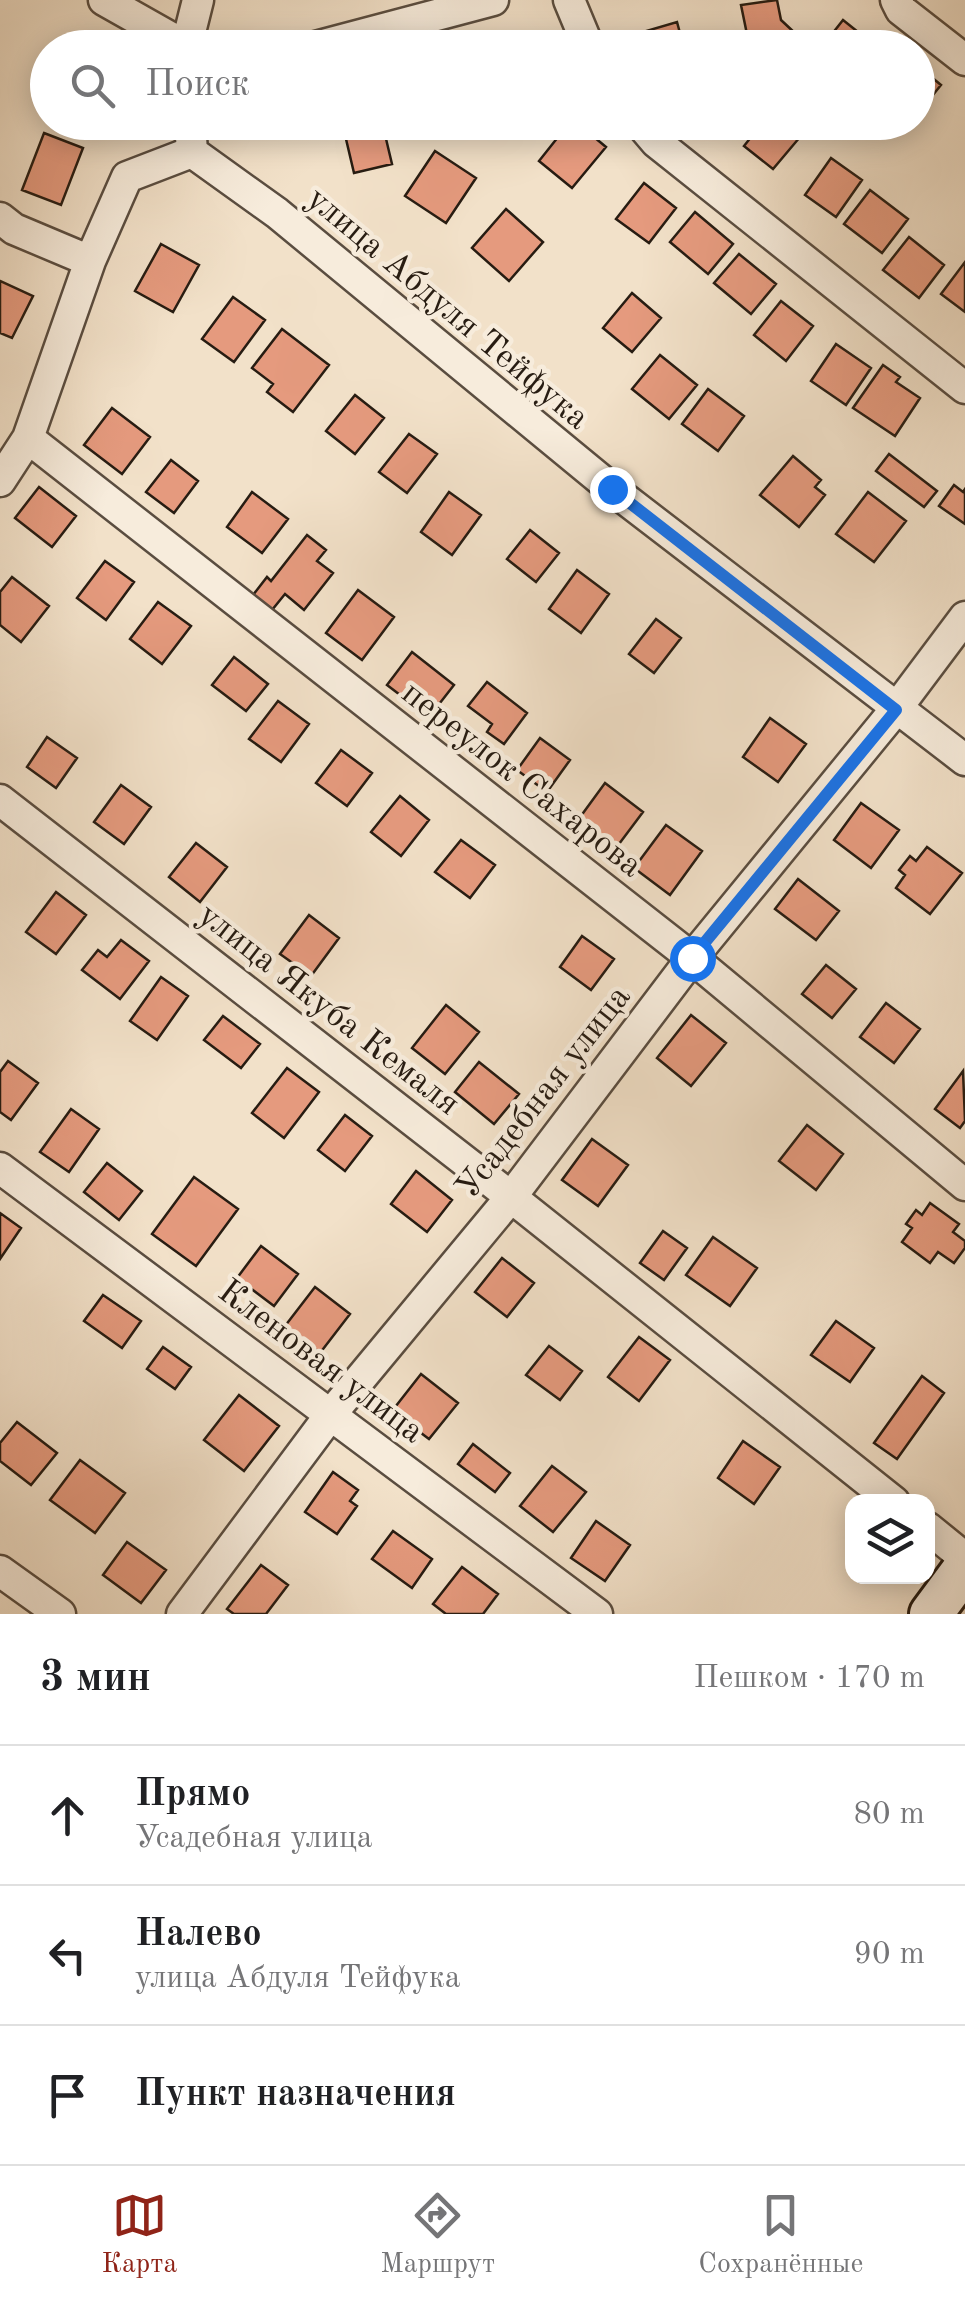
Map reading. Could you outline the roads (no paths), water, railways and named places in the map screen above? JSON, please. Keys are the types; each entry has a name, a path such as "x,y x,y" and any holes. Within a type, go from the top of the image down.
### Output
{"street":[{"path":"104,0 157,30"},
{"path":"191,30 198,0"},
{"path":"380,30 492,0"},
{"path":"569,0 582,30"},
{"path":"896,0 901,10 927,30"},
{"path":"935,37 965,60"},
{"path":"0,481 28,438 90,261 127,177 186,140"},
{"name":"улица Абдуля Тейфука","path":"194,140 612,489 965,760"},
{"path":"654,140 965,388"},
{"path":"0,218 14,229 90,261"},
{"name":"переулок Сахарова","path":"28,438 692,958 965,1185"},
{"name":"Усадебная улица","path":"182,1614 332,1414 511,1196 692,958 896,710 965,617"},
{"name":"улица Якуба Кемаля","path":"0,800 511,1196 884,1494"},
{"name":"Кленовая улица","path":"0,1168 597,1614"},
{"path":"935,1534 965,1558"},
{"path":"930,1614 965,1568"},
{"path":"0,1571 60,1614"}]}
